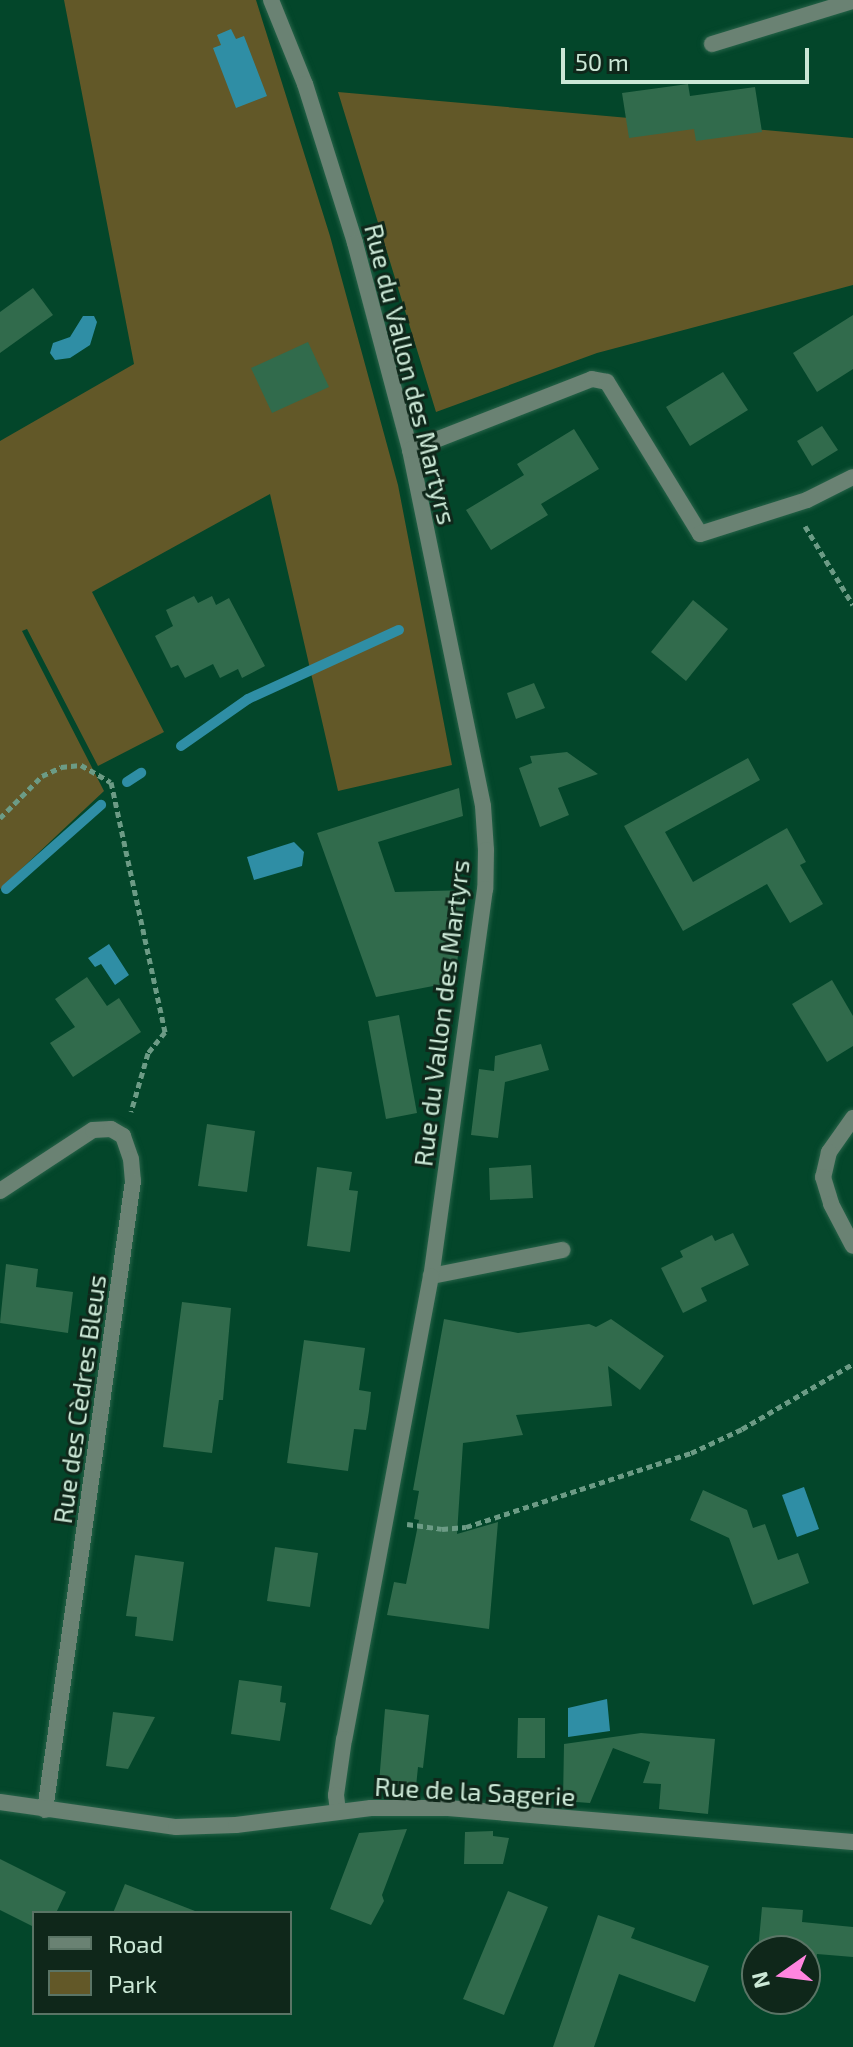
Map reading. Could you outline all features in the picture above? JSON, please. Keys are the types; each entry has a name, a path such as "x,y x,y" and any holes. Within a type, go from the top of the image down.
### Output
{"street":[{"name":"Rue du Vallon des Martyrs","path":"271,0 305,84 355,243 410,450 483,806 486,850 485,889 431,1276 344,1739 336,1795 338,1811"},
{"path":"712,44 853,1"},
{"path":"410,450 592,379 607,382 700,534 791,504 853,477"},
{"path":"853,1118 829,1152 823,1177 831,1204 853,1246"},
{"path":"0,1191 93,1130 111,1129 123,1136"},
{"name":"Rue des Cèdres Bleus","path":"45,1810 133,1181 131,1159 123,1136"},
{"path":"431,1276 562,1250"},
{"name":"Rue de la Sagerie","path":"0,1802 176,1827 236,1825 338,1811 448,1808 853,1842"}],"path":[{"path":"791,504 853,605"},
{"path":"0,818 42,776 61,767 81,765 111,782 165,1032 148,1053 123,1136"},
{"path":"387,1521 454,1529 620,1478 717,1442 853,1364"}],"green space":[{"path":"64,0 256,0 330,236 398,485 452,765 338,791 270,494 92,592 164,732 98,766 27,629 22,631 104,791 0,889 0,441 134,364"},
{"path":"338,92 853,138 853,285 597,353 436,412"}],"water":[{"path":"231,29 236,39 244,36 267,96 236,108 213,48 221,45 217,35"},
{"path":"83,316 94,316 97,322 90,345 70,358 55,360 50,353 53,343 70,337"},
{"path":"294,842 304,852 302,866 254,880 247,857"},
{"path":"109,944 129,975 115,985 101,964 95,967 88,958"},
{"path":"804,1487 819,1529 797,1537 782,1495"},
{"path":"607,1699 610,1731 568,1737 568,1708"}],"building":[{"path":"688,84 690,96 755,87 762,132 696,141 694,129 629,138 622,93"},
{"path":"33,288 53,315 0,353 0,312"},
{"path":"853,315 853,369 817,392 793,353"},
{"path":"308,342 329,387 272,413 251,368"},
{"path":"723,372 748,410 690,446 666,407"},
{"path":"822,426 838,450 812,466 797,441"},
{"path":"574,429 599,469 541,504 548,515 491,550 466,510 524,475 517,464"},
{"path":"194,596 198,603 212,596 216,605 229,598 265,666 242,678 238,669 220,678 213,664 185,678 178,665 171,668 155,636 173,626 166,610"},
{"path":"693,600 728,629 686,681 651,652"},
{"path":"534,683 545,708 516,719 507,693"},
{"path":"567,752 598,774 558,788 569,815 540,827 519,768 532,763 530,756"},
{"path":"748,758 760,780 665,832 693,882 787,828 806,862 800,865 823,904 790,923 767,884 683,931 624,826"},
{"path":"459,788 463,816 378,842 395,892 468,890 454,982 376,997 317,833"},
{"path":"87,977 107,1006 119,998 141,1032 73,1077 50,1043 75,1027 55,999"},
{"path":"832,980 853,1016 853,1046 827,1062 792,1004"},
{"path":"399,1015 417,1113 386,1119 368,1021"},
{"path":"541,1044 549,1070 505,1082 498,1138 471,1135 479,1069 494,1071 495,1056"},
{"path":"207,1124 255,1131 247,1192 198,1186"},
{"path":"531,1165 533,1198 490,1200 489,1168"},
{"path":"317,1167 352,1172 349,1190 358,1191 350,1252 307,1246"},
{"path":"733,1233 749,1265 701,1288 707,1301 683,1313 661,1268 683,1257 680,1251 712,1235 715,1241"},
{"path":"6,1264 38,1269 36,1287 73,1292 68,1333 0,1323"},
{"path":"182,1302 231,1308 223,1400 219,1400 212,1453 163,1447"},
{"path":"444,1319 518,1333 589,1324 596,1327 611,1319 664,1356 640,1390 608,1366 612,1406 516,1415 523,1435 463,1443 457,1534 498,1522 489,1629 387,1615 394,1582 406,1584 419,1520 414,1519 419,1491 413,1490"},
{"path":"304,1340 365,1348 359,1390 371,1392 369,1411 366,1430 354,1429 348,1471 287,1463"},
{"path":"703,1490 747,1510 753,1528 765,1524 778,1560 798,1553 809,1583 753,1605 729,1538 690,1520"},
{"path":"275,1547 318,1553 310,1607 267,1601"},
{"path":"135,1555 184,1562 173,1641 135,1636 137,1617 126,1616"},
{"path":"239,1680 282,1686 280,1702 286,1703 280,1741 231,1734"},
{"path":"385,1709 429,1715 423,1768 418,1767 416,1787 379,1783"},
{"path":"113,1712 155,1717 128,1769 106,1766"},
{"path":"518,1718 545,1718 545,1758 517,1758"},
{"path":"641,1733 715,1739 708,1814 659,1809 661,1784 643,1783 650,1762 613,1748 590,1803 563,1801 564,1744"},
{"path":"407,1829 382,1895 384,1901 371,1925 330,1909 359,1833"},
{"path":"493,1831 493,1836 509,1838 503,1864 464,1864 465,1832"},
{"path":"0,1859 66,1892 57,1911 32,1911 32,1926 0,1910"},
{"path":"125,1884 195,1911 114,1911"},
{"path":"508,1891 548,1907 504,2015 463,1999"},
{"path":"762,1907 803,1910 802,1922 853,1927 853,1957 821,1954 821,1935 759,1935"},
{"path":"598,1915 635,1928 631,1938 709,1966 695,2002 619,1974 594,2047 553,2047"}],"waterway":[{"path":"181,746 248,699 399,630"},
{"path":"127,782 141,773"},
{"path":"6,889 101,805"}]}
